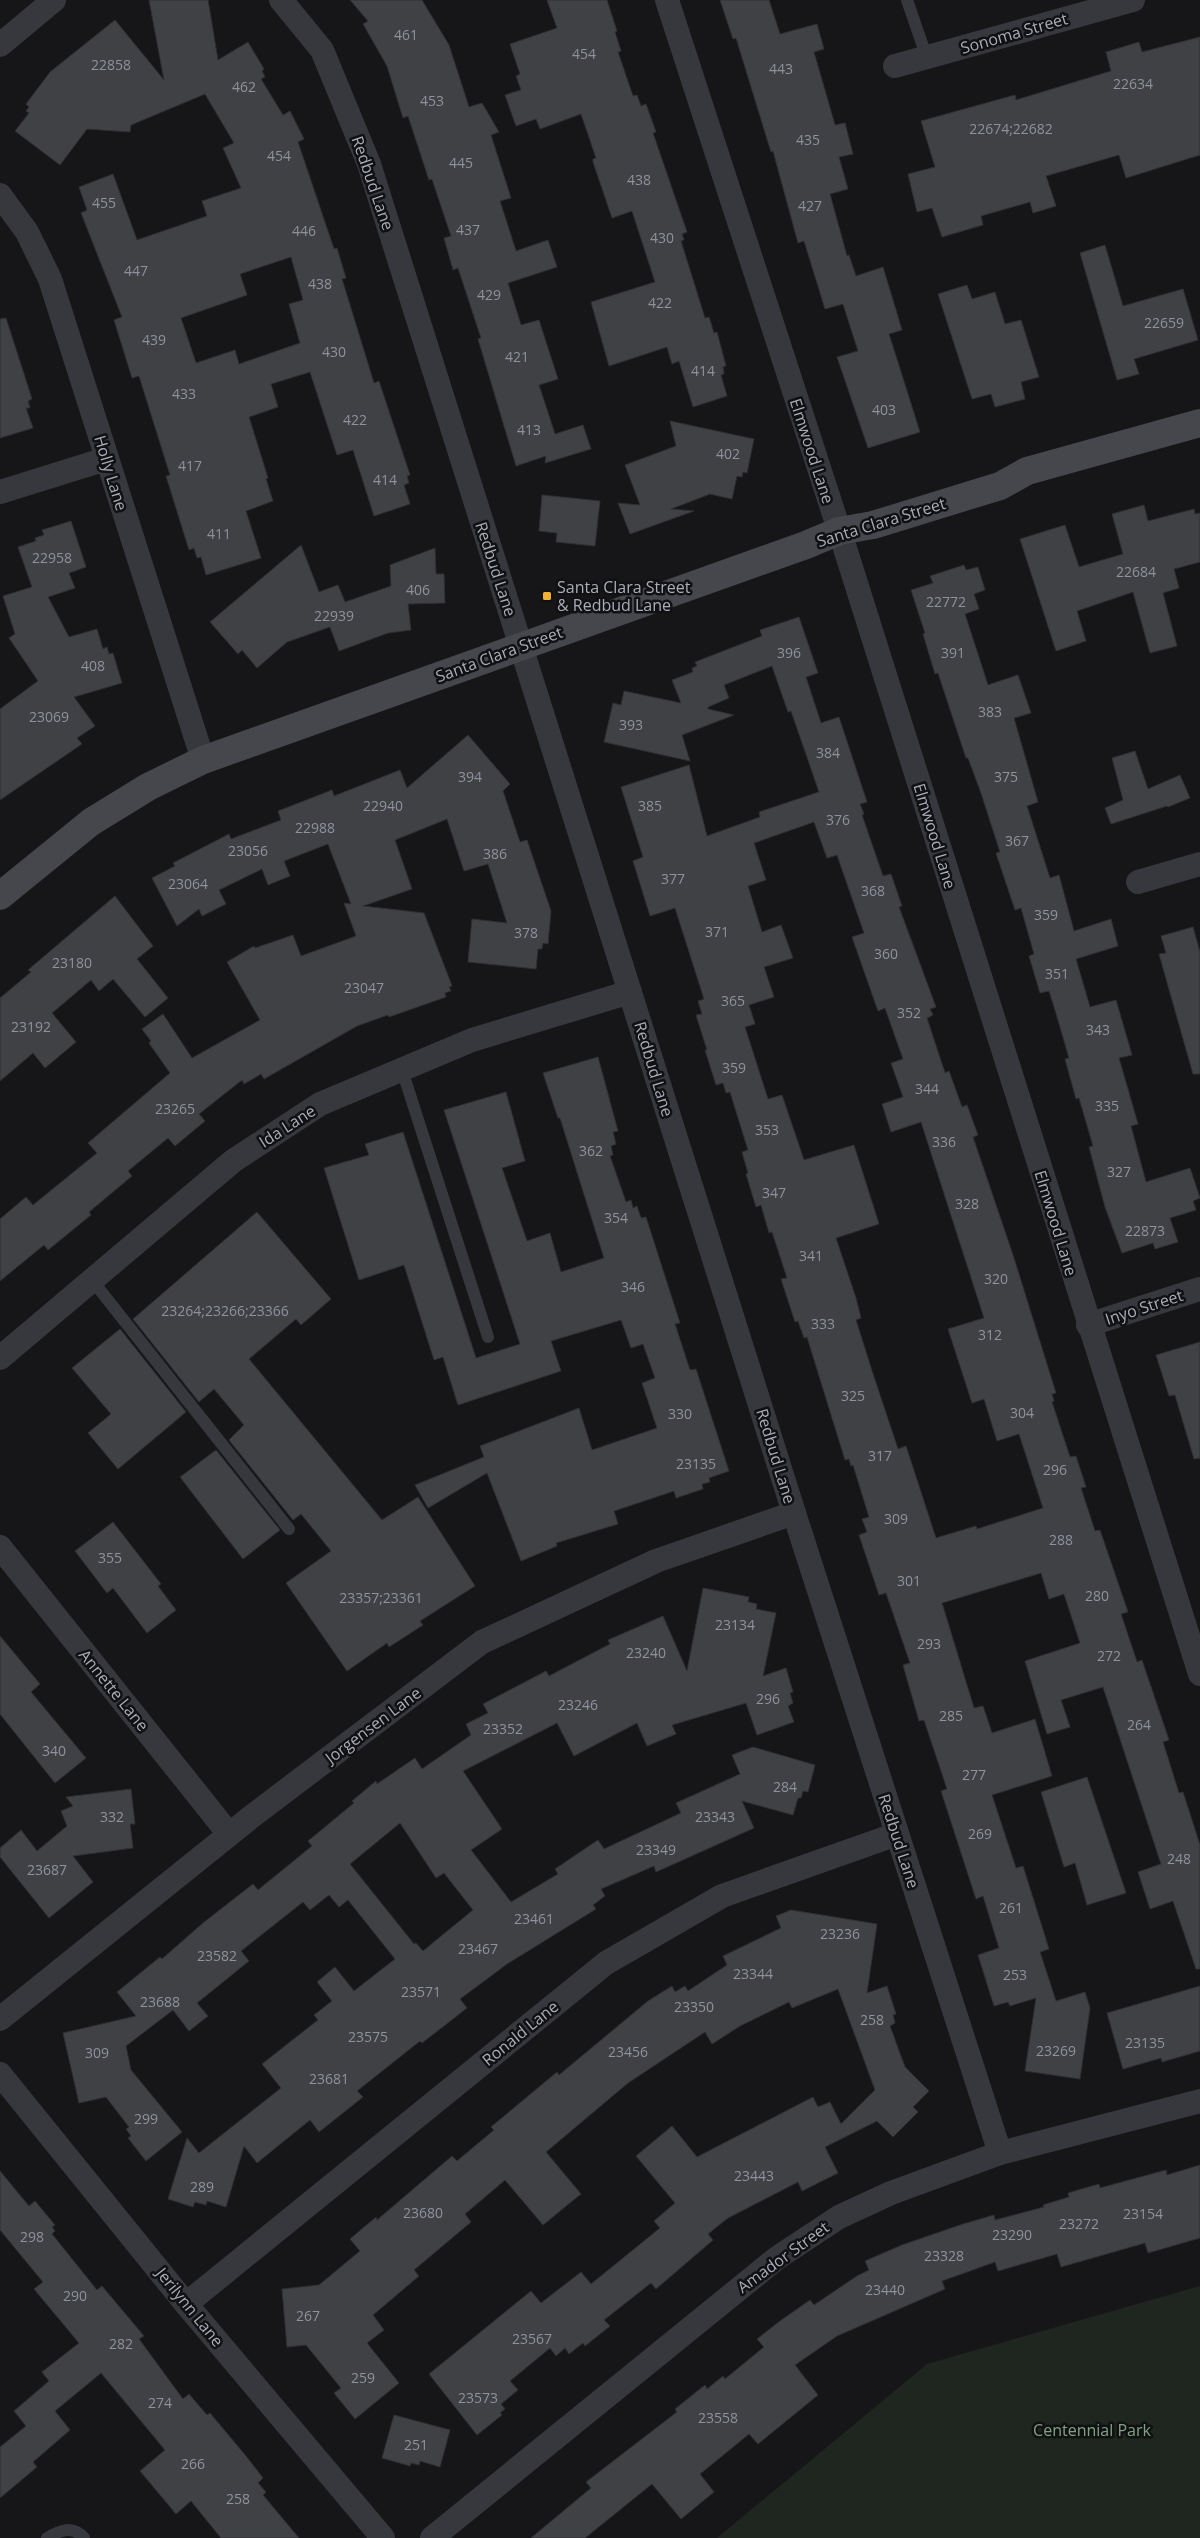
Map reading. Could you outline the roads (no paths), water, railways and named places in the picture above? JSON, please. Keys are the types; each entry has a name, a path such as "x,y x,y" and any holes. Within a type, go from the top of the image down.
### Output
{"main road":[{"name":"Santa Clara Street","path":"0,896 91,822 148,787 203,760 806,545 839,531 873,525 1000,486 1027,471 1200,423"}],"street":[{"path":"0,44 54,0"},
{"name":"Redbud Lane","path":"281,0 322,50 369,164 794,1513 1000,2153"},
{"name":"Elmwood Lane","path":"667,0 839,531 1088,1325 1200,1674"},
{"name":"Sonoma Street","path":"895,66 1133,0"},
{"name":"Holly Lane","path":"0,195 27,232 50,279 203,760"},
{"path":"0,492 106,459"},
{"path":"1138,882 1200,864"},
{"name":"Ida Lane","path":"0,1358 233,1161 320,1104 472,1040 630,992"},
{"name":"Inyo Street","path":"1088,1325 1200,1289"},
{"name":"Jorgensen Lane","path":"0,2019 229,1834 482,1642 656,1561 794,1513"},
{"name":"Annette Lane","path":"0,1547 229,1834"},
{"name":"Ronald Lane","path":"186,2304 606,1963 722,1896 896,1834"},
{"name":"Jerilynn Lane","path":"0,2074 186,2304 383,2538"},
{"name":"Amador Street","path":"432,2538 777,2258 839,2217 891,2193 1000,2153 1200,2101"}],"lane":[{"path":"907,0 927,58"},
{"path":"402,1070 488,1337"},
{"path":"92,1280 289,1529"},
{"path":"47,2538 66,2529 78,2531 84,2538"}],"place":[{"name":"Santa Clara Street & Redbud Lane","path":"547,596"}],"park label":[{"name":"Centennial Park","path":"1092,2430"}]}
